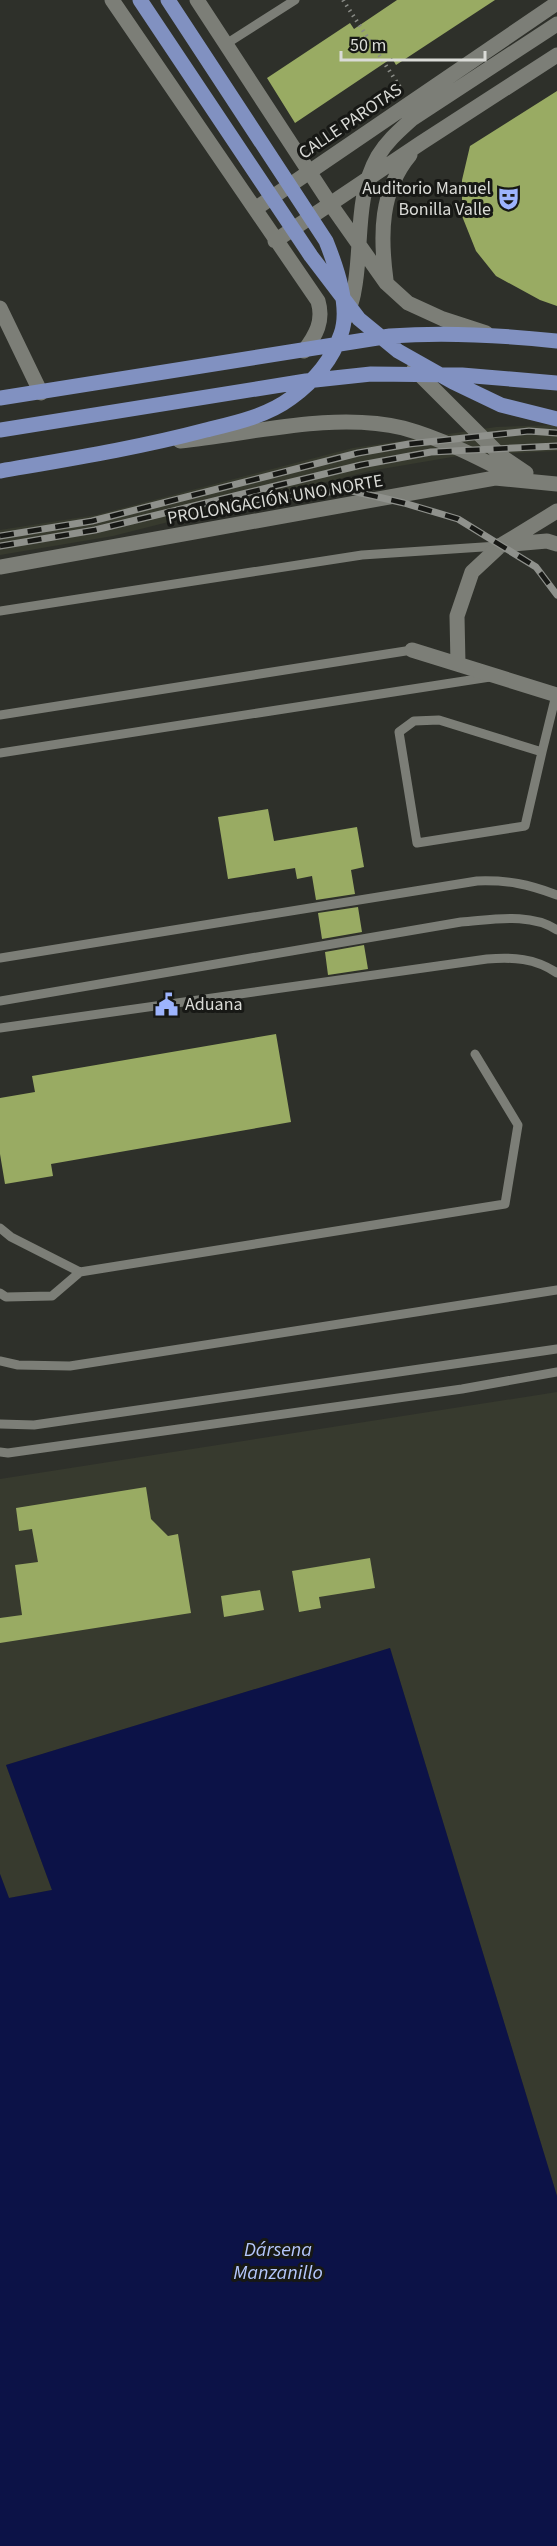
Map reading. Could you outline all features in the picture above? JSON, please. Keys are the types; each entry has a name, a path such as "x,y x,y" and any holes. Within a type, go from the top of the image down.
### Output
{"main road":[{"path":"140,0 311,256 359,319 398,351 453,382 501,405 543,418 557,419"},
{"path":"0,471 150,445 259,415 290,399 327,363 342,332 343,300 340,275 326,241 168,0"},
{"path":"0,399 390,336 433,333 488,334 557,341"},
{"path":"0,430 306,381 370,374 462,375 557,382"}],"street":[{"path":"112,0 255,209 275,242 318,301 321,311 318,330 304,351"},
{"path":"196,0 331,205 386,283 408,303 443,319 488,334"},
{"name":"CALLE PAROTAS","path":"255,209 557,3"},
{"path":"342,332 354,292 367,182 378,156 393,136 412,119 557,24"},
{"path":"275,242 421,143 557,55"},
{"path":"386,283 382,231 389,189 399,169 421,143"},
{"path":"0,308 41,393"},
{"path":"398,351 443,400 501,456 556,489"},
{"path":"150,445 300,426 359,423 401,428 451,444 534,486 556,489"},
{"name":"PROLONGACIÓN UNO NORTE","path":"0,567 335,509 495,478 556,489"},
{"path":"458,664 457,616 472,572 501,545 557,511"},
{"path":"501,545 547,541 557,544"},
{"path":"412,650 557,695"}],"lane":[{"path":"226,45 295,0"},
{"path":"0,611 362,555 501,545"},
{"path":"0,715 412,650"},
{"path":"0,753 498,676"},
{"path":"542,752 439,720 414,721 399,732 417,843 525,826 557,695"},
{"path":"0,958 477,881 506,880 534,886 557,895"},
{"path":"0,1001 461,922 521,919 551,926 557,930"},
{"path":"0,1028 487,959 516,957 543,963 557,973"},
{"path":"0,1293 6,1297 52,1296 80,1272 505,1204 518,1125 476,1054"},
{"path":"0,1228 11,1237 80,1272"},
{"path":"0,1361 18,1365 70,1366 557,1290"},
{"path":"0,1424 34,1425 557,1349"},
{"path":"0,1452 8,1453 450,1391 557,1372"}],"path":[{"path":"343,0 410,103"}],"shaded area":[{"path":"557,425 557,451 458,456 370,471 113,536 0,555 0,530 96,515 353,448 496,427"},
{"path":"557,1392 557,2196 390,1648 6,1765 52,1890 9,1898 0,1874 0,1479"}],"water":[{"name":"Dársena Manzanillo","path":"390,1648 557,2196 557,2546 0,2546 0,1874 9,1898 52,1890 6,1765"}],"building":[{"path":"397,0 495,0 396,65 392,58 295,123 267,78 350,23 354,29"},
{"name":"Auditorio Manuel Bonilla Valle","path":"557,91 557,306 540,300 496,276 476,251 462,216 462,180 470,146"},
{"path":"268,809 274,841 357,827 364,867 351,870 355,894 316,900 312,876 297,879 295,868 228,879 218,817"},
{"path":"358,907 362,932 322,939 318,913"},
{"path":"364,945 368,969 328,975 325,952"},
{"path":"276,1034 291,1122 51,1164 53,1176 5,1184 0,1154 0,1098 35,1092 32,1076"},
{"path":"146,1487 151,1519 168,1536 178,1534 191,1613 0,1643 0,1618 22,1615 15,1565 38,1562 32,1529 19,1531 16,1508"},
{"path":"370,1558 375,1588 319,1597 321,1608 299,1612 292,1571"},
{"path":"260,1590 264,1610 224,1617 221,1596"}],"railway":[{"path":"0,536 92,521 358,453 409,444 529,431 557,433"},
{"path":"0,546 95,530 361,465 431,452 557,446"},
{"path":"253,500 348,490 458,519 536,567 557,595"}],"place":[{"name":"Auditorio Manuel Bonilla Valle","path":"509,198"},
{"name":"Aduana","path":"167,1004"}]}
